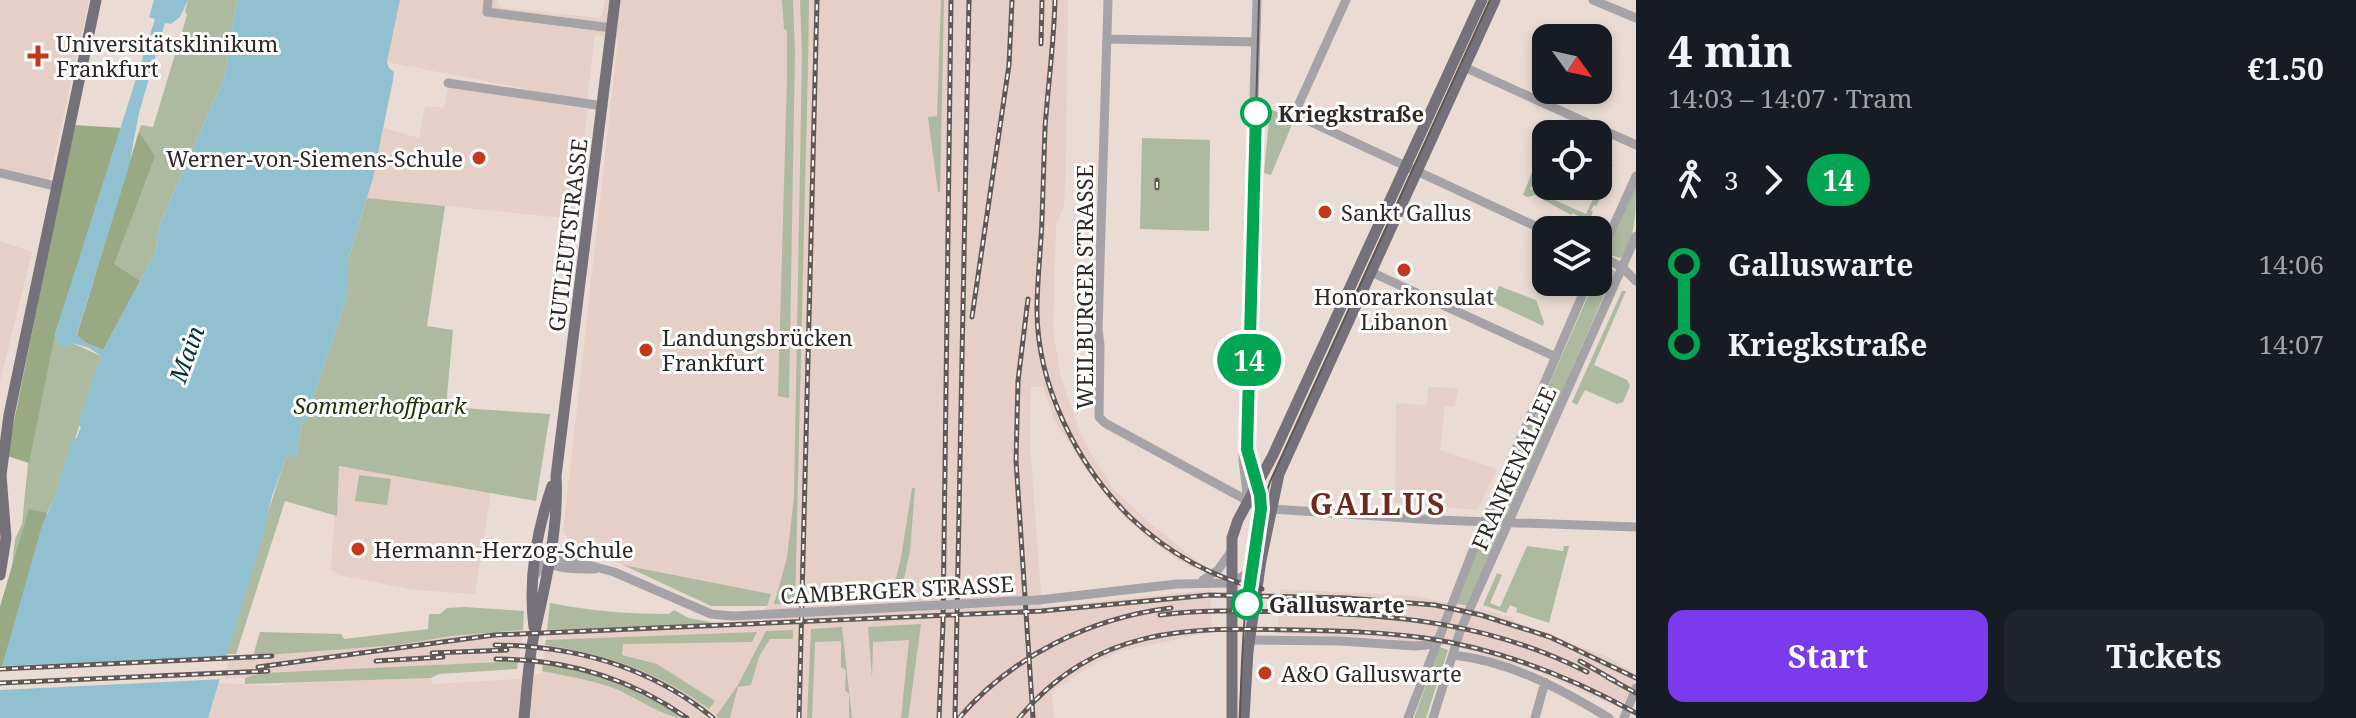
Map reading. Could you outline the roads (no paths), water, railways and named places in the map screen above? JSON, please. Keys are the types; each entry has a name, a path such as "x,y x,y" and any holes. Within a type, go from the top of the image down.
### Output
{"main road":[{"path":"0,575 6,538 0,475 9,415 96,0"},
{"name":"GUTLEUTSTRASSE","path":"524,718 535,631 549,559 550,522 615,0"},
{"path":"1244,718 1261,560 1281,467 1371,272 1482,0"},
{"path":"1232,718 1234,650 1230,553 1234,527 1273,455 1495,0"},
{"path":"0,434 9,415"},
{"name":"GUTLEUTSTRASSE","path":"535,631 532,609 534,577 549,559 550,522"}],"street":[{"path":"488,0 487,12 612,28"},
{"name":"WEILBURGER STRASSE","path":"1108,0 1098,325 1099,417 1263,511 1268,527"},
{"path":"1248,502 1243,464 1247,449 1257,0"},
{"path":"1346,0 1297,108 1300,117 1532,224"},
{"path":"1593,0 1636,18"},
{"path":"1107,39 1256,42"},
{"path":"1464,67 1636,145"},
{"path":"448,83 603,106"},
{"path":"0,173 55,186"},
{"path":"1612,229 1636,176"},
{"name":"FRANKENALLEE","path":"1433,718 1460,631 1636,236"},
{"path":"1612,263 1622,267 1636,281"},
{"path":"1371,272 1556,357"},
{"name":"FRANKENALLEE","path":"1408,718 1485,522 1582,296"},
{"path":"1247,449 1263,458 1273,455"},
{"path":"1247,449 1272,509 1485,522 1636,527"},
{"path":"1197,582 1218,570 1230,553"},
{"path":"534,577 549,559"},
{"name":"CAMBERGER STRASSE","path":"549,559 606,570 702,612 720,615 1039,600 1197,582 1231,583"},
{"path":"1231,583 1251,571 1261,560"},
{"path":"1250,640 1415,646 1431,644 1441,636"},
{"path":"1453,655 1497,665 1545,682 1609,718"},
{"path":"1535,718 1545,682"},
{"path":"1624,718 1636,688"}],"water":[{"name":"Main","path":"154,0 188,0 180,17 171,24 165,23 139,113 129,166 77,334 86,343 103,350 155,253 161,221 224,78 237,0 400,0 387,62 394,72 393,80 373,178 348,260 348,295 305,422 302,422 296,457 289,455 286,458 272,496 263,537 208,718 0,718 0,674 42,525 55,497 71,442 76,439 81,427 78,425 101,356 72,343 59,347 55,334 155,19 149,17"}],"tram line":[{"path":"1259,0 1247,449 1261,506"},
{"path":"1240,718 1250,568 1270,482 1490,0"},
{"name":"14","path":"1247,604 1261,509 1258,485 1247,449 1256,113"}],"railway":[{"path":"799,718 817,0"},
{"path":"939,718 943,623 951,0"},
{"path":"955,718 969,0"},
{"path":"972,317 1009,65 1012,0"},
{"path":"1041,44 1042,0"},
{"path":"1055,0 1045,128 1037,310 1044,367 1052,395 1077,448 1093,473 1130,517 1191,562 1225,578 1262,589"},
{"path":"1157,180 1157,188"},
{"path":"1028,299 1018,381 1016,461 1033,718"},
{"path":"258,667 494,635 1042,611 1210,595 1346,598 1435,605 1481,615 1550,637 1636,678"},
{"path":"959,718 1003,676 1054,644 1111,621 1171,608"},
{"path":"1160,615 1241,611 1405,619 1442,624 1515,642 1587,672"},
{"path":"1019,718 1049,688 1080,665 1112,649 1146,638 1181,632 1257,629 1377,633 1453,643 1534,666 1636,713"},
{"path":"495,645 554,650 610,663 664,685 713,718"},
{"path":"432,653 507,650"},
{"path":"0,669 272,656"},
{"path":"376,661 443,657"},
{"path":"496,659 547,663 596,674 643,692 687,718"},
{"path":"1580,661 1615,681"},
{"path":"0,683 268,671"},
{"path":"1607,677 1636,693"}],"place":[{"name":"Universitätsklinikum Frankfurt","path":"38,56"},
{"name":"Kriegkstraße","path":"1256,113"},
{"name":"Werner-von-Siemens-Schule","path":"479,158"},
{"name":"Sankt Gallus","path":"1325,212"},
{"name":"Honorarkonsulat Libanon","path":"1404,270"},
{"name":"Landungsbrücken Frankfurt","path":"646,350"},
{"name":"Hermann-Herzog-Schule","path":"358,549"},
{"name":"Galluswarte","path":"1247,604"},
{"name":"A&O Galluswarte","path":"1265,673"}],"district":[{"name":"GALLUS","path":"1378,503"}],"park label":[{"name":"Sommerhoffpark","path":"380,405"}]}
